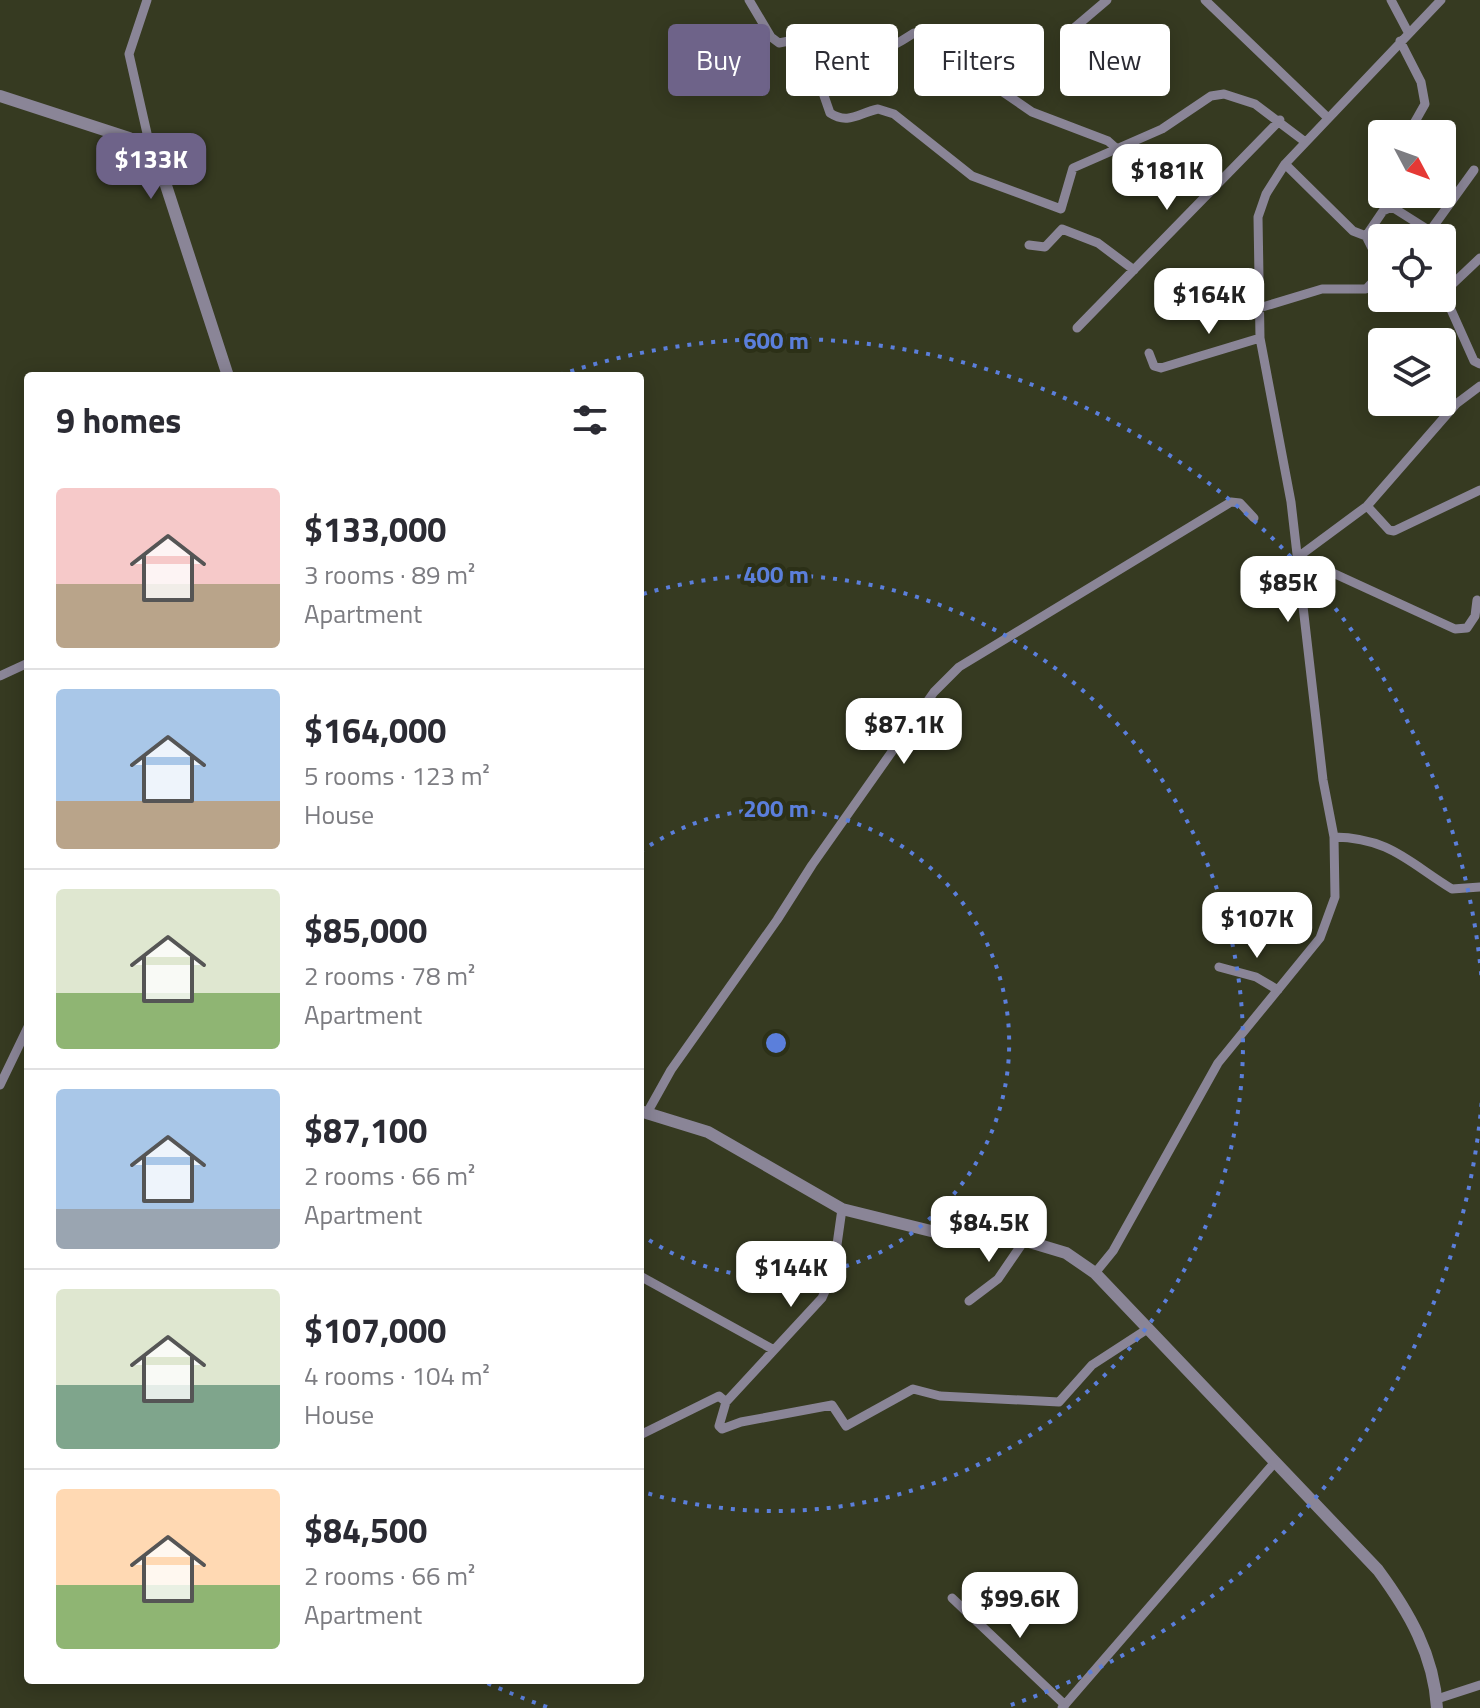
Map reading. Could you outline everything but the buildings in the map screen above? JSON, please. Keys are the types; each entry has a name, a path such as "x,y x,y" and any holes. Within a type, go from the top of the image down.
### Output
{"street":[{"path":"147,0 129,54 151,151 160,167 227,372"},
{"path":"749,0 771,37 779,43 786,42"},
{"path":"1079,24 1107,0"},
{"path":"1205,0 1327,117"},
{"path":"1391,0 1408,32"},
{"path":"1095,1273 1113,1251 1218,1063 1328,924 1335,897 1334,837 1323,780 1298,557 1260,338 1258,217 1266,194 1304,141 1441,0"},
{"path":"898,45 914,33 918,34 1032,112 1108,141 1117,149"},
{"path":"1400,41 1421,82 1425,104 1416,120"},
{"path":"0,96 129,138 151,151"},
{"path":"824,96 830,113 839,119 849,120 878,109 894,114 972,176 1061,209"},
{"path":"1029,245 1045,247 1062,229 1061,209 1073,168 1162,129 1211,96 1236,97 1280,120 1304,141"},
{"path":"1077,328 1280,120"},
{"path":"1285,164 1353,231 1366,236 1368,240"},
{"path":"1456,195 1474,170"},
{"path":"1366,236 1386,208"},
{"path":"1389,208 1430,231 1447,208"},
{"path":"1062,229 1098,243 1134,270"},
{"path":"1456,281 1480,258"},
{"path":"1259,308 1322,289 1368,287"},
{"path":"1451,312 1474,361 1480,364"},
{"path":"1149,353 1154,366 1161,368 1260,338"},
{"path":"1298,557 1367,506 1456,404 1480,386"},
{"path":"1367,506 1389,530 1394,531 1480,490"},
{"path":"1254,518 1240,503 1231,502 959,667 934,692 644,1112 708,1132 842,1209 931,1231 1009,1236 1066,1253 1095,1273 1359,1547 1395,1594 1423,1644 1437,1703 1480,1685"},
{"path":"1298,557 1455,629 1467,628 1472,623 1477,600"},
{"path":"1278,598 1301,600"},
{"path":"0,676 24,665"},
{"path":"1334,837 1364,838 1378,843 1424,867 1452,889 1480,887"},
{"path":"1219,967 1256,977 1278,990"},
{"path":"0,1085 24,1035"},
{"path":"842,1209 829,1286 808,1315 726,1402 720,1429 832,1405 846,1426 913,1389 940,1396 1059,1402 1092,1365 1149,1328"},
{"path":"969,1301 998,1279 1024,1241"},
{"path":"644,1278 774,1350"},
{"path":"644,1433 719,1396 726,1402"},
{"path":"952,1598 1064,1706 1275,1462"}]}
